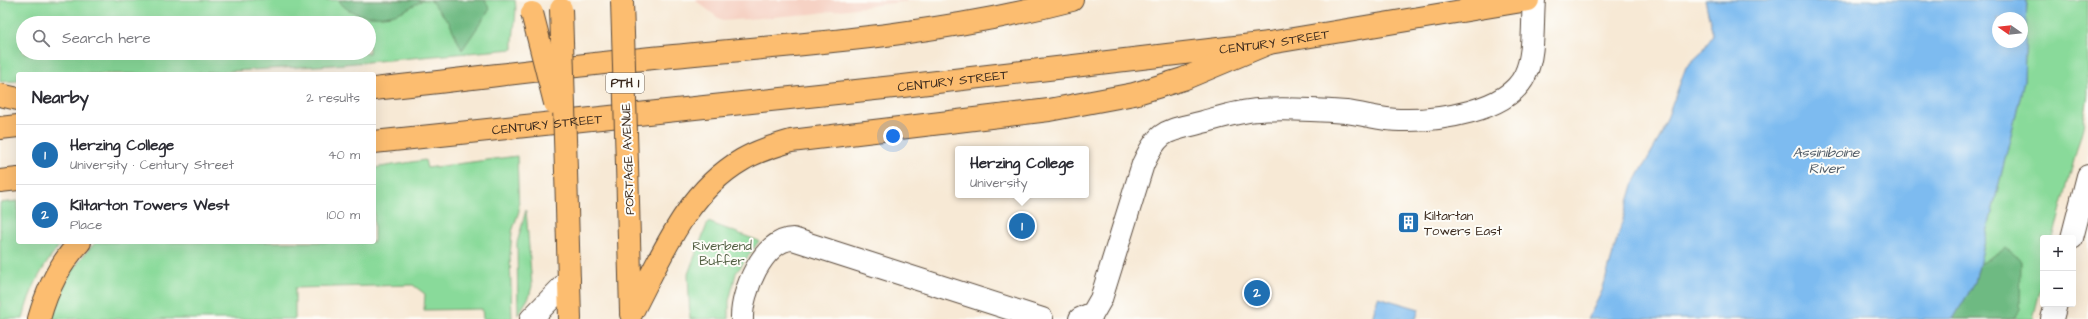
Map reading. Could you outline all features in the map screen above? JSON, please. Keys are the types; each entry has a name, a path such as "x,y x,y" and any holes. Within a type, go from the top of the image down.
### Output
{"main road":[{"name":"PORTAGE AVENUE","path":"622,0 632,317"},
{"path":"376,89 661,58 876,37 986,20 1072,0"},
{"name":"CENTURY STREET","path":"376,142 903,86 1269,43 1528,0"},
{"path":"561,5 570,319"},
{"path":"530,7 565,143"},
{"path":"632,317 684,215 702,192 719,176 743,160 766,149 791,141 1049,110 1134,94 1183,79 1269,43"},
{"path":"0,95 16,99"},
{"path":"0,128 16,126"},
{"path":"0,180 16,179"},
{"path":"39,319 43,302 55,274 78,244"}],"street":[{"path":"1080,319 1093,313 1101,299 1143,164 1153,144 1165,132 1235,113 1258,110 1347,112 1399,120 1448,117 1473,112 1493,103 1512,91 1525,76 1530,59 1534,0"},
{"path":"2073,235 2088,176"},
{"path":"742,319 745,294 755,272 770,248 786,239 793,239 1042,319"},
{"path":"531,319 569,280"},
{"path":"2052,319 2055,307"}],"shaded area":[{"path":"695,0 916,0 810,14 722,21"}],"green space":[{"path":"0,0 515,0 516,5 513,49 332,65 217,72 16,72 16,81 0,82"},
{"path":"339,0 423,0 408,9 391,15 366,16 357,14 343,6"},
{"path":"430,0 485,0 490,9 462,50 449,22"},
{"path":"2027,0 2088,0 2088,95 2083,127 2054,235 2040,235 2040,291 2033,319 1953,319 1975,282 2024,81 2025,48 2028,48 2028,12 2027,12"},
{"path":"517,156 519,211 512,232 510,255 512,319 483,319 482,309 424,310 425,294 413,285 295,288 295,319 50,319 68,278 74,268 94,244 376,244 376,168 425,160 427,168"},
{"path":"16,201 16,244 61,244 44,268 33,287 23,319 0,319 0,203"},
{"path":"526,210 532,286 529,297 518,315 517,243"},
{"name":"Riverbend Buffer","path":"708,222 759,241 736,273 729,301 729,319 690,319 688,274"},
{"path":"2006,248 2021,260 2020,309 2014,319 1953,319 1975,282 1979,265"}],"water":[{"name":"Assiniboine River","path":"1705,0 2027,0 2027,12 1992,12 1992,48 2025,48 2024,81 1975,282 1953,319 1588,319 1602,291 1633,185 1661,135 1686,67 1702,52 1713,34"},
{"path":"1378,297 1419,309 1416,319 1372,319"}],"place":[{"name":"Kiltartan Towers East","path":"1408,222"},
{"name":"Herzing College","path":"1022,226"},
{"name":"Kiltarton Towers West","path":"1257,293"}]}
